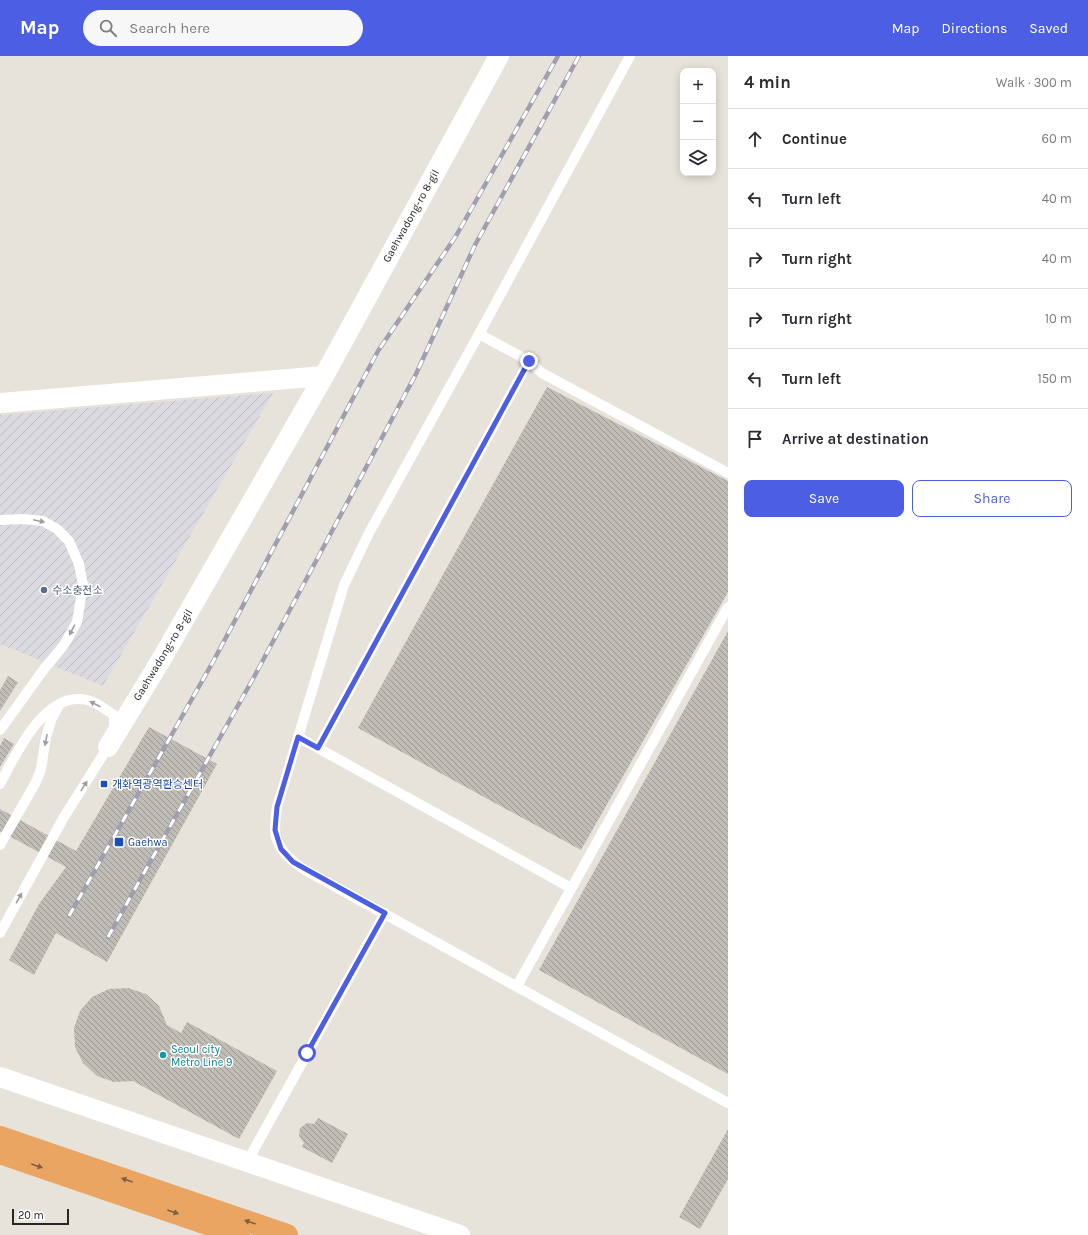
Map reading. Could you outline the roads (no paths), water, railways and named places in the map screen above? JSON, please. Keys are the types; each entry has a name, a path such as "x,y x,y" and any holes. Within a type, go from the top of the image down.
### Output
{"highway":[{"path":"0,1136 287,1235"},
{"path":"0,1153 239,1235"}],"street":[{"name":"Gaehwadong-ro 8-gil","path":"111,738 161,660 324,376 499,56"},
{"path":"0,402 324,376"},
{"path":"0,1077 460,1235"}],"lane":[{"path":"630,56 479,334 368,533 344,585 277,807 275,830 281,849 293,862 728,1103"},
{"path":"479,334 529,361 542,373 728,473"},
{"path":"318,748 529,361"},
{"path":"0,520 24,519 43,521 56,529 69,541 79,564 83,585 76,622 64,645 44,669 0,730"},
{"path":"517,986 728,607"},
{"path":"0,784 29,731 46,714 60,703 74,699 88,700 104,708 114,715 111,738"},
{"path":"0,845 36,782 41,769 46,737 52,718 60,703"},
{"path":"298,737 572,888"},
{"name":"Gaehwadong-ro 8-gil","path":"0,932 64,817 111,738"},
{"path":"247,1162 385,913"}],"railway":[{"path":"69,916 214,660 378,351 456,236 558,56"},
{"path":"108,937 254,677 416,374 475,245 579,56"}],"place":[{"name":"수소충전소","path":"44,590"},
{"name":"개화역광역환승센터","path":"104,784"},
{"name":"Gaehwa","path":"119,842"},
{"name":"Seoul city Metro Line 9","path":"163,1055"}]}
